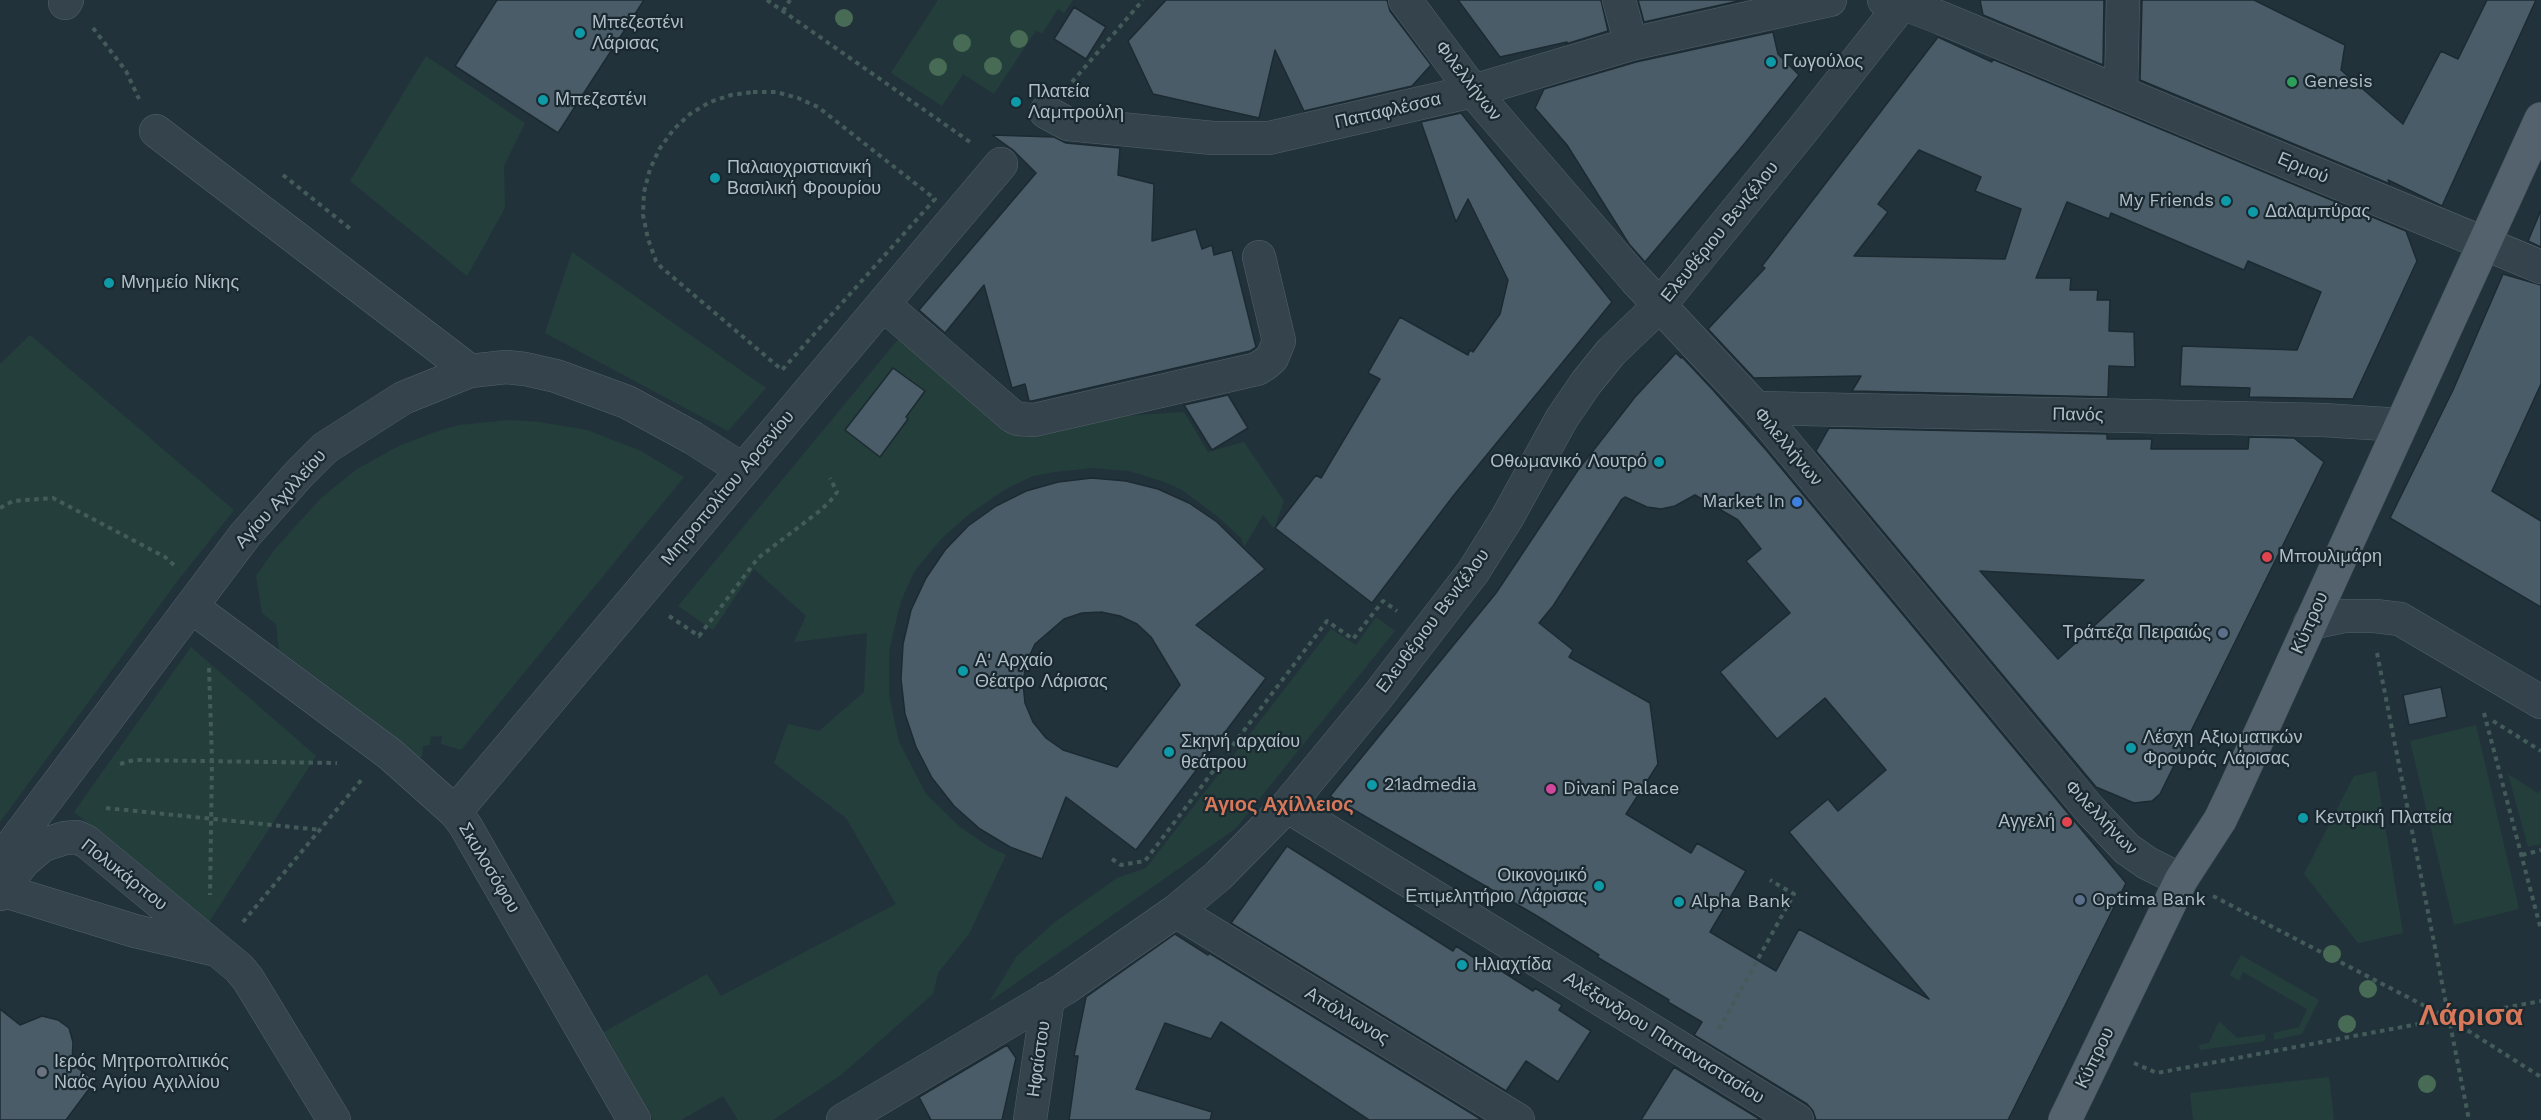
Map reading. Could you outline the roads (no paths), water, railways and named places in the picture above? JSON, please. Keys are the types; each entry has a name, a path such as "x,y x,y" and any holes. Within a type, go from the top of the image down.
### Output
{"main road":[{"name":"Κύπρου","path":"2065,1120 2181,880 2220,820 2541,119"}],"street":[{"name":"Φιλελλήνων","path":"1405,0 1473,91 1660,306 1756,408 2090,810 2127,849 2147,863 2181,880"},
{"path":"1619,0 1631,44"},
{"name":"Παπαφλέσσα","path":"1046,112 1068,124 1253,139 1292,134 1473,91 1631,44 1830,0"},
{"path":"2121,93 2123,0"},
{"name":"Ερμού","path":"1897,1 2541,267"},
{"name":"Ελευθέριου Βενιζέλου","path":"843,1120 1048,998 1176,911 1218,876 1287,806 1377,697 1473,572 1507,518 1562,418 1586,383 1611,352 1660,306 1805,128 1897,1"},
{"path":"156,131 470,371"},
{"name":"Μητροπολίτου Αρσενίου","path":"455,812 1001,164"},
{"path":"883,304 1012,416 1018,419 1034,420 1257,369 1266,364 1272,358 1279,341 1258,257"},
{"name":"Αγίου Αχιλλείου","path":"0,861 245,536 299,474 325,448 404,398 470,371 506,367 525,369 556,376 627,402 666,422 743,470"},
{"name":"Πανός","path":"1756,408 2323,420 2401,425"},
{"name":"Σκυλοσόφου","path":"193,605 383,758 455,812 465,825 634,1120"},
{"path":"2310,623 2344,616 2390,617 2405,622 2541,702"},
{"name":"Αλέξανδρου Παπαναστασίου","path":"1287,806 1797,1120"},
{"name":"Πολυκάρπου","path":"219,951 135,931 4,893 10,877 33,853 57,839 77,837 87,842 219,951 239,968 248,979 334,1120"},
{"name":"Απόλλωνος","path":"1176,911 1518,1120"},
{"name":"Ηφαίστου","path":"1030,1120 1048,998"}],"place":[{"name":"Μπεζεστένι Λάρισας","path":"580,33"},
{"name":"Γωγούλος","path":"1771,62"},
{"name":"Genesis","path":"2292,82"},
{"name":"Μπεζεστένι","path":"543,100"},
{"name":"Πλατεία Λαμπρούλη","path":"1016,102"},
{"name":"Παλαιοχριστιανική Βασιλική Φρουρίου","path":"715,178"},
{"name":"My Friends","path":"2226,201"},
{"name":"Δαλαμπύρας","path":"2253,212"},
{"name":"Μνημείο Νίκης","path":"109,283"},
{"name":"Οθωμανικό Λουτρό","path":"1659,462"},
{"name":"Market In","path":"1797,502"},
{"name":"Μπουλιμάρη","path":"2267,557"},
{"name":"Τράπεζα Πειραιώς","path":"2223,633"},
{"name":"Α' Αρχαίο Θέατρο Λάρισας","path":"963,671"},
{"name":"Λέσχη Αξιωματικών Φρουράς Λάρισας","path":"2131,748"},
{"name":"Σκηνή αρχαίου θεάτρου","path":"1169,752"},
{"name":"21admedia","path":"1372,785"},
{"name":"Divani Palace","path":"1551,789"},
{"name":"Κεντρική Πλατεία","path":"2303,818"},
{"name":"Αγγελή","path":"2067,822"},
{"name":"Οικονομικό Επιμελητήριο Λάρισας","path":"1599,886"},
{"name":"Optima Bank","path":"2080,900"},
{"name":"Alpha Bank","path":"1679,902"},
{"name":"Ηλιαχτίδα","path":"1462,965"},
{"name":"Ιερός Μητροπολιτικός Ναός Αγίου Αχιλλίου","path":"42,1072"}],"district":[{"name":"Άγιος Αχίλλειος","path":"1279,805"},
{"name":"Λάρισα","path":"2471,1016"}]}
